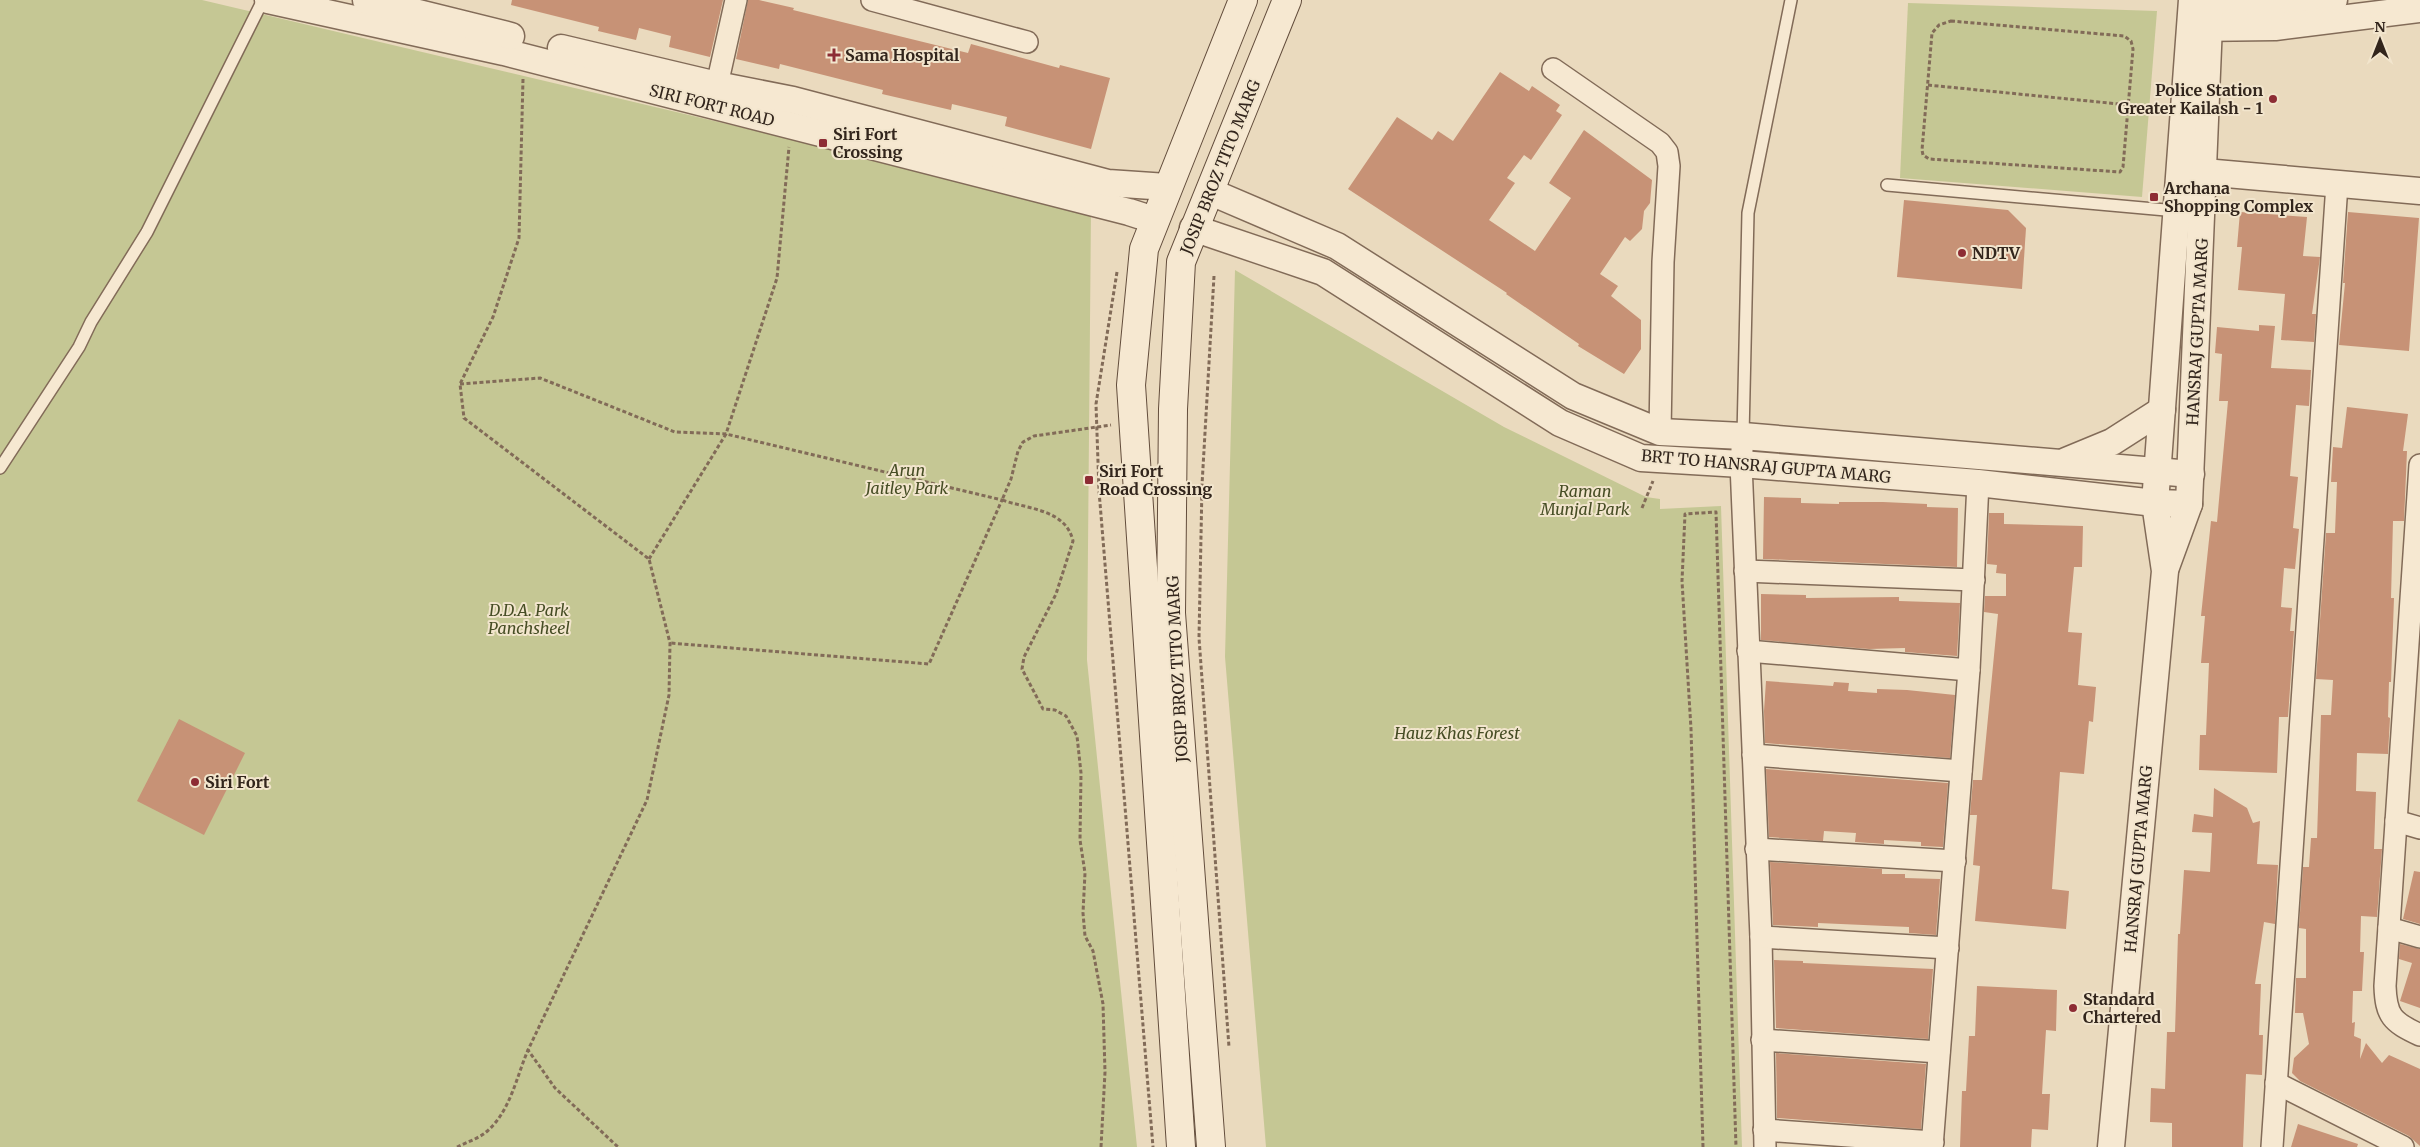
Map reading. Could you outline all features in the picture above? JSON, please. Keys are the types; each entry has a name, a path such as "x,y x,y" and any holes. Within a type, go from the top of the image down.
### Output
{"main road":[{"name":"JOSIP BROZ TITO MARG","path":"1181,1147 1132,394 1144,249 1167,187 1243,0"},
{"name":"JOSIP BROZ TITO MARG","path":"1211,1147 1171,613 1175,368 1181,262 1193,228 1210,192 1287,0"},
{"path":"1134,364 1140,386 1152,392 1160,390 1167,385 1175,368"}],"street":[{"name":"SIRI FORT ROAD","path":"268,0 523,57 1110,206 1154,220"},
{"name":"SIRI FORT ROAD","path":"366,0 717,85 793,100 1108,183 1167,187"},
{"path":"717,85 736,0"},
{"path":"872,0 1027,42"},
{"path":"2201,10 2334,0"},
{"path":"2201,10 2275,27 2420,9"},
{"name":"HANSRAJ GUPTA MARG","path":"2165,570 2190,504 2204,172 2201,10"},
{"name":"HANSRAJ GUPTA MARG","path":"2111,1147 2165,570 2156,503 2177,211 2201,10"},
{"path":"1553,69 1660,143 1667,152 1669,166 1663,262 1660,432"},
{"path":"2204,172 2420,192"},
{"path":"2272,1147 2337,184"},
{"name":"BRT TO HANSRAJ GUPTA MARG","path":"1210,192 1337,246 1573,396 1660,432 1743,436 2191,474"},
{"name":"BRT TO HANSRAJ GUPTA MARG","path":"1193,228 1322,272 1560,423 1641,458 1978,483 2156,503 2190,504"},
{"path":"1593,438 1604,410"},
{"path":"2060,463 2112,442 2162,410"},
{"path":"1743,436 1741,464 1760,937 1765,1138 1932,1145 1969,670 1978,483"},
{"path":"2420,465 2412,718 2396,821 2386,1005 2390,1015 2420,1035"},
{"path":"1745,571 1974,580"},
{"path":"1748,651 1969,670"},
{"path":"1753,755 1961,771"},
{"path":"2396,821 2420,828"},
{"path":"1756,849 1955,861"},
{"path":"2389,928 2420,937"},
{"path":"1760,937 1948,948"},
{"path":"1762,1040 1939,1052"},
{"path":"2276,1083 2403,1147"}],"lane":[{"path":"0,468 79,347 91,322 147,232 263,0"},
{"path":"1743,436 1748,213 1791,0"},
{"path":"1887,185 2177,211"}],"path":[{"path":"1951,21 2124,36 2131,41 2133,49 2123,167 2120,172 1929,159 1923,155 1922,150 1927,85 1932,33 1939,25 1951,21"},
{"path":"457,1147 485,1133 507,1106 528,1050 647,800 668,695 670,643 649,559 464,418 460,384 493,317 519,238 523,76"},
{"path":"1927,85 2128,105"},
{"path":"649,559 726,434 777,278 790,139"},
{"path":"1118,264 1096,404 1098,482 1153,1147"},
{"path":"1214,276 1202,485 1199,638 1229,1049"},
{"path":"460,384 540,378 675,432 726,434 1002,500 1024,507 1036,507 1049,513 1067,526 1073,541 1056,594 1024,657 1022,669 1043,709 1055,710 1066,716 1077,736 1081,772 1080,840 1085,873 1083,913 1085,936 1092,951 1103,1004 1106,1072 1101,1147"},
{"path":"670,643 929,664 1002,500 1023,442 1034,436 1089,427"},
{"path":"1642,508 1662,459"},
{"path":"1703,1147 1691,729 1682,581 1685,514 1716,512 1727,843 1736,1037 1736,1147"},
{"path":"1717,535 1722,535"},
{"path":"1721,650 1726,650"},
{"path":"1727,843 1732,843"},
{"path":"528,1050 556,1088 618,1147"}],"green space":[{"name":"D.D.A. Park Panchsheel","path":"0,0 202,0 1091,210 1087,660 1137,1147 0,1147"},
{"path":"1908,3 2157,11 2142,197 1900,178"},
{"name":"Hauz Khas Forest","path":"1235,270 1504,427 1646,497 1660,499 1660,509 1721,506 1742,1147 1266,1147 1225,657"}],"building":[{"path":"512,0 723,0 710,57 669,47 671,36 639,28 636,40 598,31 599,27 511,5"},
{"path":"748,0 759,0 794,8 793,10 968,53 971,44 1059,68 1060,65 1110,78 1091,149 1005,126 1007,117 952,104 951,110 882,94 883,90 780,64 779,69 736,59"},
{"path":"1500,72 1529,91 1532,86 1560,105 1556,111 1562,115 1531,160 1524,155 1507,178 1515,183 1489,220 1535,251 1571,198 1549,183 1584,130 1652,180 1650,203 1644,211 1642,229 1630,241 1625,237 1600,274 1618,286 1611,296 1641,320 1641,349 1624,374 1578,346 1579,344 1507,293 1348,189 1397,117 1432,140 1438,131 1453,141"},
{"name":"NDTV","path":"1904,200 2008,210 2026,228 2022,289 1897,277"},
{"path":"2240,212 2307,217 2303,256 2320,257 2312,314 2316,314 2314,342 2281,340 2285,294 2238,290 2242,247 2237,247"},
{"path":"2348,212 2419,218 2409,351 2339,345 2345,283 2343,283"},
{"path":"2259,325 2275,326 2271,368 2311,370 2309,406 2296,405 2290,476 2298,477 2293,528 2299,529 2295,569 2284,568 2281,607 2292,608 2290,631 2294,631 2288,717 2279,717 2277,773 2199,770 2200,735 2206,735 2209,663 2201,663 2205,616 2201,616 2211,521 2217,522 2228,401 2219,401 2222,354 2215,353 2217,327 2259,331"},
{"path":"2347,407 2408,414 2403,451 2407,451 2404,521 2393,521 2391,598 2394,598 2391,682 2389,682 2388,754 2357,753 2356,791 2376,792 2374,849 2382,849 2377,917 2361,916 2360,952 2364,952 2362,991 2353,991 2352,1023 2355,1022 2354,1036 2361,1039 2360,1059 2366,1043 2382,1063 2389,1055 2420,1069 2420,1146 2409,1136 2300,1081 2292,1073 2294,1058 2309,1044 2303,1013 2295,1013 2296,978 2306,978 2306,929 2299,928 2303,867 2309,867 2311,838 2317,838 2321,715 2331,715 2333,680 2316,679 2326,533 2335,533 2337,482 2331,482 2333,447 2342,448"},
{"path":"1764,497 1801,498 1801,503 1883,502 1927,504 1927,507 1958,508 1957,567 1763,559"},
{"path":"1989,513 2004,513 2004,524 2083,526 2082,567 2074,567 2068,632 2082,633 2078,685 2096,687 2093,722 2089,721 2084,774 2060,772 2052,889 2069,891 2066,929 1975,921 1980,866 1973,865 1977,815 1970,815 1973,780 1982,780 1998,614 1984,612 1985,596 2006,596 2006,574 1996,573 1997,565 1987,564"},
{"path":"1761,594 1806,595 1806,598 1899,597 1899,601 1960,603 1957,656 1905,652 1905,648 1869,649 1761,640"},
{"path":"1766,681 1833,686 1834,682 1849,683 1848,691 1877,693 1877,689 1907,690 1955,695 1950,758 1765,743 1764,711"},
{"path":"179,719 245,753 204,835 137,801"},
{"path":"1766,769 1948,783 1943,847 1921,846 1921,842 1884,840 1884,844 1855,842 1856,833 1824,831 1823,841 1769,837"},
{"path":"2214,788 2247,808 2253,823 2260,821 2257,864 2278,865 2275,924 2264,922 2255,984 2261,984 2259,1035 2263,1035 2262,1075 2246,1074 2243,1147 2172,1147 2172,1123 2150,1122 2151,1088 2165,1089 2167,1032 2175,1032 2178,934 2180,934 2184,870 2210,872 2212,833 2192,832 2194,814 2213,817"},
{"path":"1770,862 1882,869 1882,874 1905,874 1905,878 1940,879 1936,935 1909,933 1909,927 1818,923 1818,927 1773,925"},
{"path":"2414,871 2420,872 2420,924 2403,919"},
{"path":"2400,944 2420,949 2420,1008 2400,1001 2412,963 2399,959"},
{"path":"1774,960 1933,969 1928,1039 1776,1028"},
{"path":"1977,986 2057,990 2056,1031 2046,1030 2042,1094 2050,1094 2048,1130 2032,1129 2031,1147 1960,1147 1962,1091 1966,1091 1969,1036 1975,1036"},
{"path":"1776,1053 1926,1064 1921,1129 1777,1118"},
{"path":"2298,1124 2358,1144 2357,1147 2291,1147"}],"place":[{"name":"Sama Hospital","path":"834,55"},
{"name":"Police Station Greater Kailash - 1","path":"2273,99"},
{"name":"Siri Fort Crossing","path":"823,143"},
{"name":"Archana Shopping Complex","path":"2154,197"},
{"name":"NDTV","path":"1962,253"},
{"name":"Siri Fort Road Crossing","path":"1089,480"},
{"name":"Siri Fort","path":"195,782"},
{"name":"Standard Chartered","path":"2073,1008"}],"park label":[{"name":"Arun Jaitley Park","path":"907,479"},
{"name":"Raman Munjal Park","path":"1585,500"}]}
